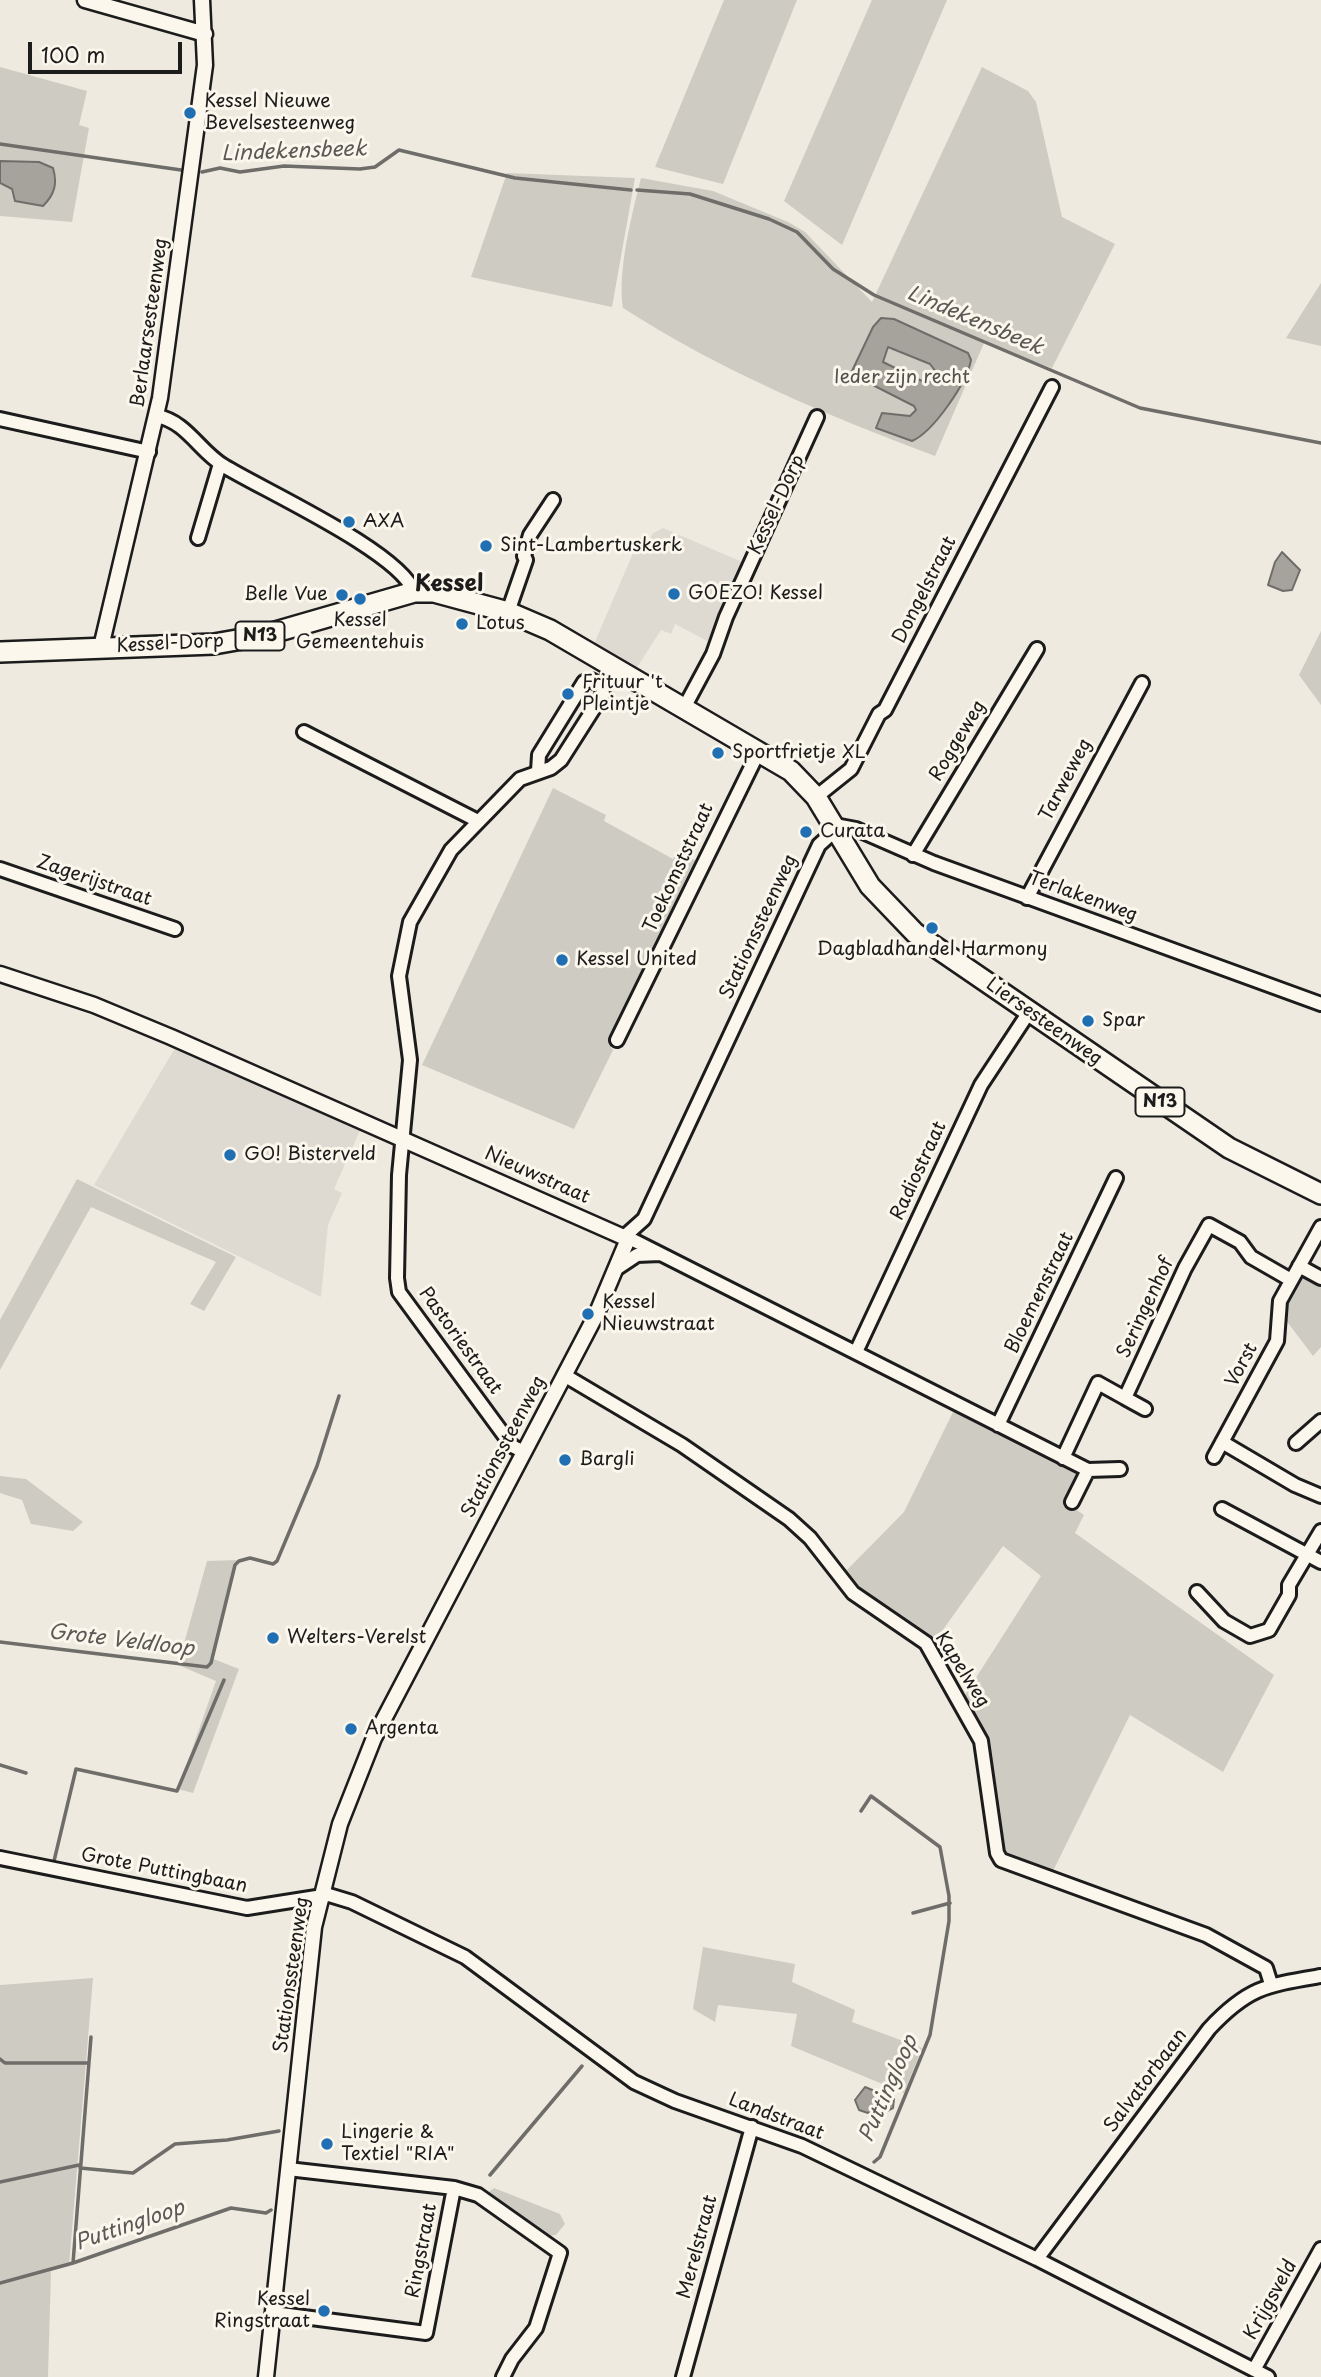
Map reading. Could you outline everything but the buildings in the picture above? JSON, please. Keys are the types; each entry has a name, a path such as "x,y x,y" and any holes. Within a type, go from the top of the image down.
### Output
{"main road":[{"name":"Kessel-Dorp","path":"0,652 226,643 336,616 414,592 435,592 508,612 550,630 791,771 816,797"},
{"name":"Liersesteenweg","path":"816,797 870,886 915,933 1229,1148 1321,1194"}],"street":[{"path":"85,0 205,34"},
{"name":"Berlaarsesteenweg","path":"101,647 157,416 191,184 205,65 202,0"},
{"name":"Dongelstraat","path":"816,797 851,769 879,714 885,710 1052,387"},
{"path":"157,416 176,422 220,464 329,524 396,569 410,582 414,592"},
{"name":"Kessel-Dorp","path":"684,708 713,654 722,626 817,417"},
{"path":"0,419 149,452"},
{"path":"198,538 220,464"},
{"path":"508,612 526,560 524,556 530,535 553,499"},
{"name":"Roggeweg","path":"913,855 1037,649"},
{"path":"602,686 591,680 583,682 539,755 538,771 561,760 603,694 602,686 614,667"},
{"name":"Tarweweg","path":"1027,898 1142,683"},
{"path":"304,732 478,821"},
{"name":"Toekomststraat","path":"617,1040 759,751"},
{"name":"Pastoriestraat","path":"522,1451 512,1446 400,1292 397,1233 402,1138 410,1060 398,979 411,922 443,860 520,779 538,771"},
{"name":"Terlakenweg","path":"834,830 849,826 913,855 1027,898 1321,1004"},
{"name":"Stationssteenweg","path":"266,2377 314,1927 340,1824 373,1738 522,1451 565,1375 629,1244 625,1236 644,1219 819,845 834,830"},
{"name":"Zagerijstraat","path":"0,869 175,929"},
{"name":"Nieuwstraat","path":"0,974 132,1020 625,1236 1063,1458"},
{"name":"Radiostraat","path":"856,1352 981,1084 1029,1012"},
{"name":"Bloemenstraat","path":"998,1425 1116,1178"},
{"name":"Seringenhof","path":"1125,1398 1185,1268 1209,1225 1240,1241 1251,1258 1291,1280"},
{"name":"Vorst","path":"1214,1457 1277,1341 1280,1301 1321,1227"},
{"path":"619,1267 637,1255 665,1255"},
{"path":"1299,1266 1321,1278"},
{"name":"Kapelweg","path":"565,1375 682,1446 789,1519 810,1538 853,1593 926,1643 981,1741 997,1853 1001,1860 1206,1935 1266,1968 1271,1984"},
{"path":"1120,1469 1088,1470 1063,1458 1098,1383 1145,1409"},
{"path":"1296,1443 1321,1421"},
{"path":"1222,1442 1295,1485 1321,1496"},
{"path":"1072,1502 1088,1470"},
{"path":"1222,1509 1321,1562"},
{"path":"1196,1592 1224,1621 1250,1636 1269,1630 1289,1595 1289,1585 1321,1531"},
{"name":"Grote Puttingbaan","path":"0,1858 247,1908 321,1896"},
{"name":"Landstraat","path":"321,1896 337,1896 352,1902 455,1951 634,2082 659,2095 802,2146 1037,2259 1268,2377"},
{"name":"Salvatorbaan","path":"1037,2259 1209,2029 1233,2003 1271,1984 1321,1976"},
{"name":"Merelstraat","path":"683,2377 752,2127"},
{"name":"Ringstraat","path":"273,2312 426,2333 454,2188 288,2169"},
{"path":"454,2188 478,2195 560,2253 536,2328 512,2359 503,2377"},
{"name":"Krijgsveld","path":"1254,2370 1321,2249"}],"shaded area":[{"path":"0,161 39,162 53,168 54,189 43,206 15,201 12,189 0,183"},
{"path":"881,318 894,319 968,353 971,360 963,381 948,406 930,428 912,441 876,428 882,413 910,416 916,410 914,406 857,377 852,371 873,327","holes":["888,347 930,364 936,372 931,381 926,383 883,362"]},
{"name":"GOEZO! Kessel","path":"663,528 747,564 711,643 675,624 671,634 661,630 636,669 594,644 640,537 650,540 652,534"},
{"path":"1282,552 1300,570 1292,590 1283,591 1268,585 1275,562"},
{"name":"GO! Bisterveld","path":"175,1048 362,1126 334,1189 342,1193 328,1225 321,1297 94,1185"},
{"path":"865,2087 894,2099 893,2108 887,2111 877,2108 868,2113 859,2110 855,2100"}],"green space":[{"path":"724,0 797,0 723,184 655,167"},
{"path":"872,0 947,0 842,245 784,201"},
{"path":"0,67 87,91 79,125 89,128 72,222 0,216 0,183 11,189 12,195 48,199 56,183 55,172 39,162 0,161"},
{"name":"Ieder zijn recht","path":"982,67 1028,91 1036,102 1062,217 1115,244 1052,368 984,343 935,456 736,372 623,308 624,261 641,178 713,191 788,222 805,232 872,302"},
{"path":"507,173 635,178 612,307 471,277"},
{"path":"1321,283 1321,346 1286,338"},
{"path":"1321,631 1321,705 1299,675"},
{"name":"Kessel United","path":"553,788 606,815 604,821 673,859 677,851 700,863 610,1045 613,1050 574,1129 422,1065"},
{"path":"77,1179 236,1257 204,1311 190,1304 216,1262 91,1207 0,1370 0,1320"},
{"path":"1305,1277 1321,1286 1321,1347 1313,1356 1285,1319 1290,1295"},
{"path":"954,1410 1076,1474 1065,1502 1084,1515 1075,1533 1274,1675 1223,1772 1130,1715 1052,1873 1013,1859 1003,1852 984,1731 963,1698 1041,1576 1003,1546 932,1645 841,1576 904,1512"},
{"path":"0,1476 26,1479 83,1522 73,1531 31,1524 22,1500 0,1493"},
{"path":"238,1560 211,1658 239,1669 193,1793 178,1789 216,1681 178,1665 207,1561"},
{"path":"703,1947 795,1964 792,1982 855,2010 852,2022 922,2048 904,2093 791,2046 797,2014 718,2005 715,2022 693,2009"},
{"path":"93,1978 69,2266 51,2271 48,2377 0,2377 0,1985"},
{"path":"494,2188 560,2214 565,2224 556,2235 545,2236 486,2194"}],"waterway":[{"name":"Lindekensbeek","path":"0,144 188,171"},
{"name":"Lindekensbeek","path":"202,172 220,168 240,172 284,166 360,169 375,167 399,150 515,178 631,190"},
{"name":"Lindekensbeek","path":"637,190 690,194 769,219 797,232 833,269 874,295 1140,408 1321,443"},
{"name":"Grote Veldloop","path":"0,1642 207,1667 211,1663 235,1565 250,1558 273,1564 277,1561 317,1466 339,1396"},
{"path":"54,1861 76,1769 177,1791 224,1680"},
{"path":"0,1765 26,1773"},
{"name":"Puttingloop","path":"861,1811 871,1796 940,1847 949,1896 949,1921 930,2035 880,2157 874,2162"},
{"path":"913,1913 950,1903"},
{"path":"73,2263 91,2037"},
{"path":"0,2059 5,2063 87,2063"},
{"name":"Puttingloop","path":"490,2175 582,2066"},
{"path":"80,2168 133,2173 175,2144 227,2140 279,2131"},
{"path":"0,2182 79,2165"},
{"name":"Puttingloop","path":"0,2283 73,2263 231,2208 266,2213 271,2210"}],"place":[{"name":"Kessel Nieuwe Bevelsesteenweg","path":"190,113"},
{"name":"AXA","path":"349,522"},
{"name":"Sint-Lambertuskerk","path":"486,546"},
{"name":"GOEZO! Kessel","path":"674,594"},
{"name":"Belle Vue","path":"342,595"},
{"name":"Kessel Gemeentehuis","path":"360,599"},
{"name":"Lotus","path":"462,624"},
{"name":"Frituur 't Pleintje","path":"568,694"},
{"name":"Sportfrietje XL","path":"718,753"},
{"name":"Curata","path":"806,832"},
{"name":"Dagbladhandel Harmony","path":"932,928"},
{"name":"Kessel United","path":"562,960"},
{"name":"Spar","path":"1088,1021"},
{"name":"GO! Bisterveld","path":"230,1155"},
{"name":"Kessel Nieuwstraat","path":"588,1314"},
{"name":"Bargli","path":"565,1460"},
{"name":"Welters-Verelst","path":"273,1638"},
{"name":"Argenta","path":"351,1729"},
{"name":"Lingerie & Textiel \"RIA\"","path":"327,2144"},
{"name":"Kessel Ringstraat","path":"324,2311"}],"district":[{"name":"Kessel","path":"449,585"}]}
